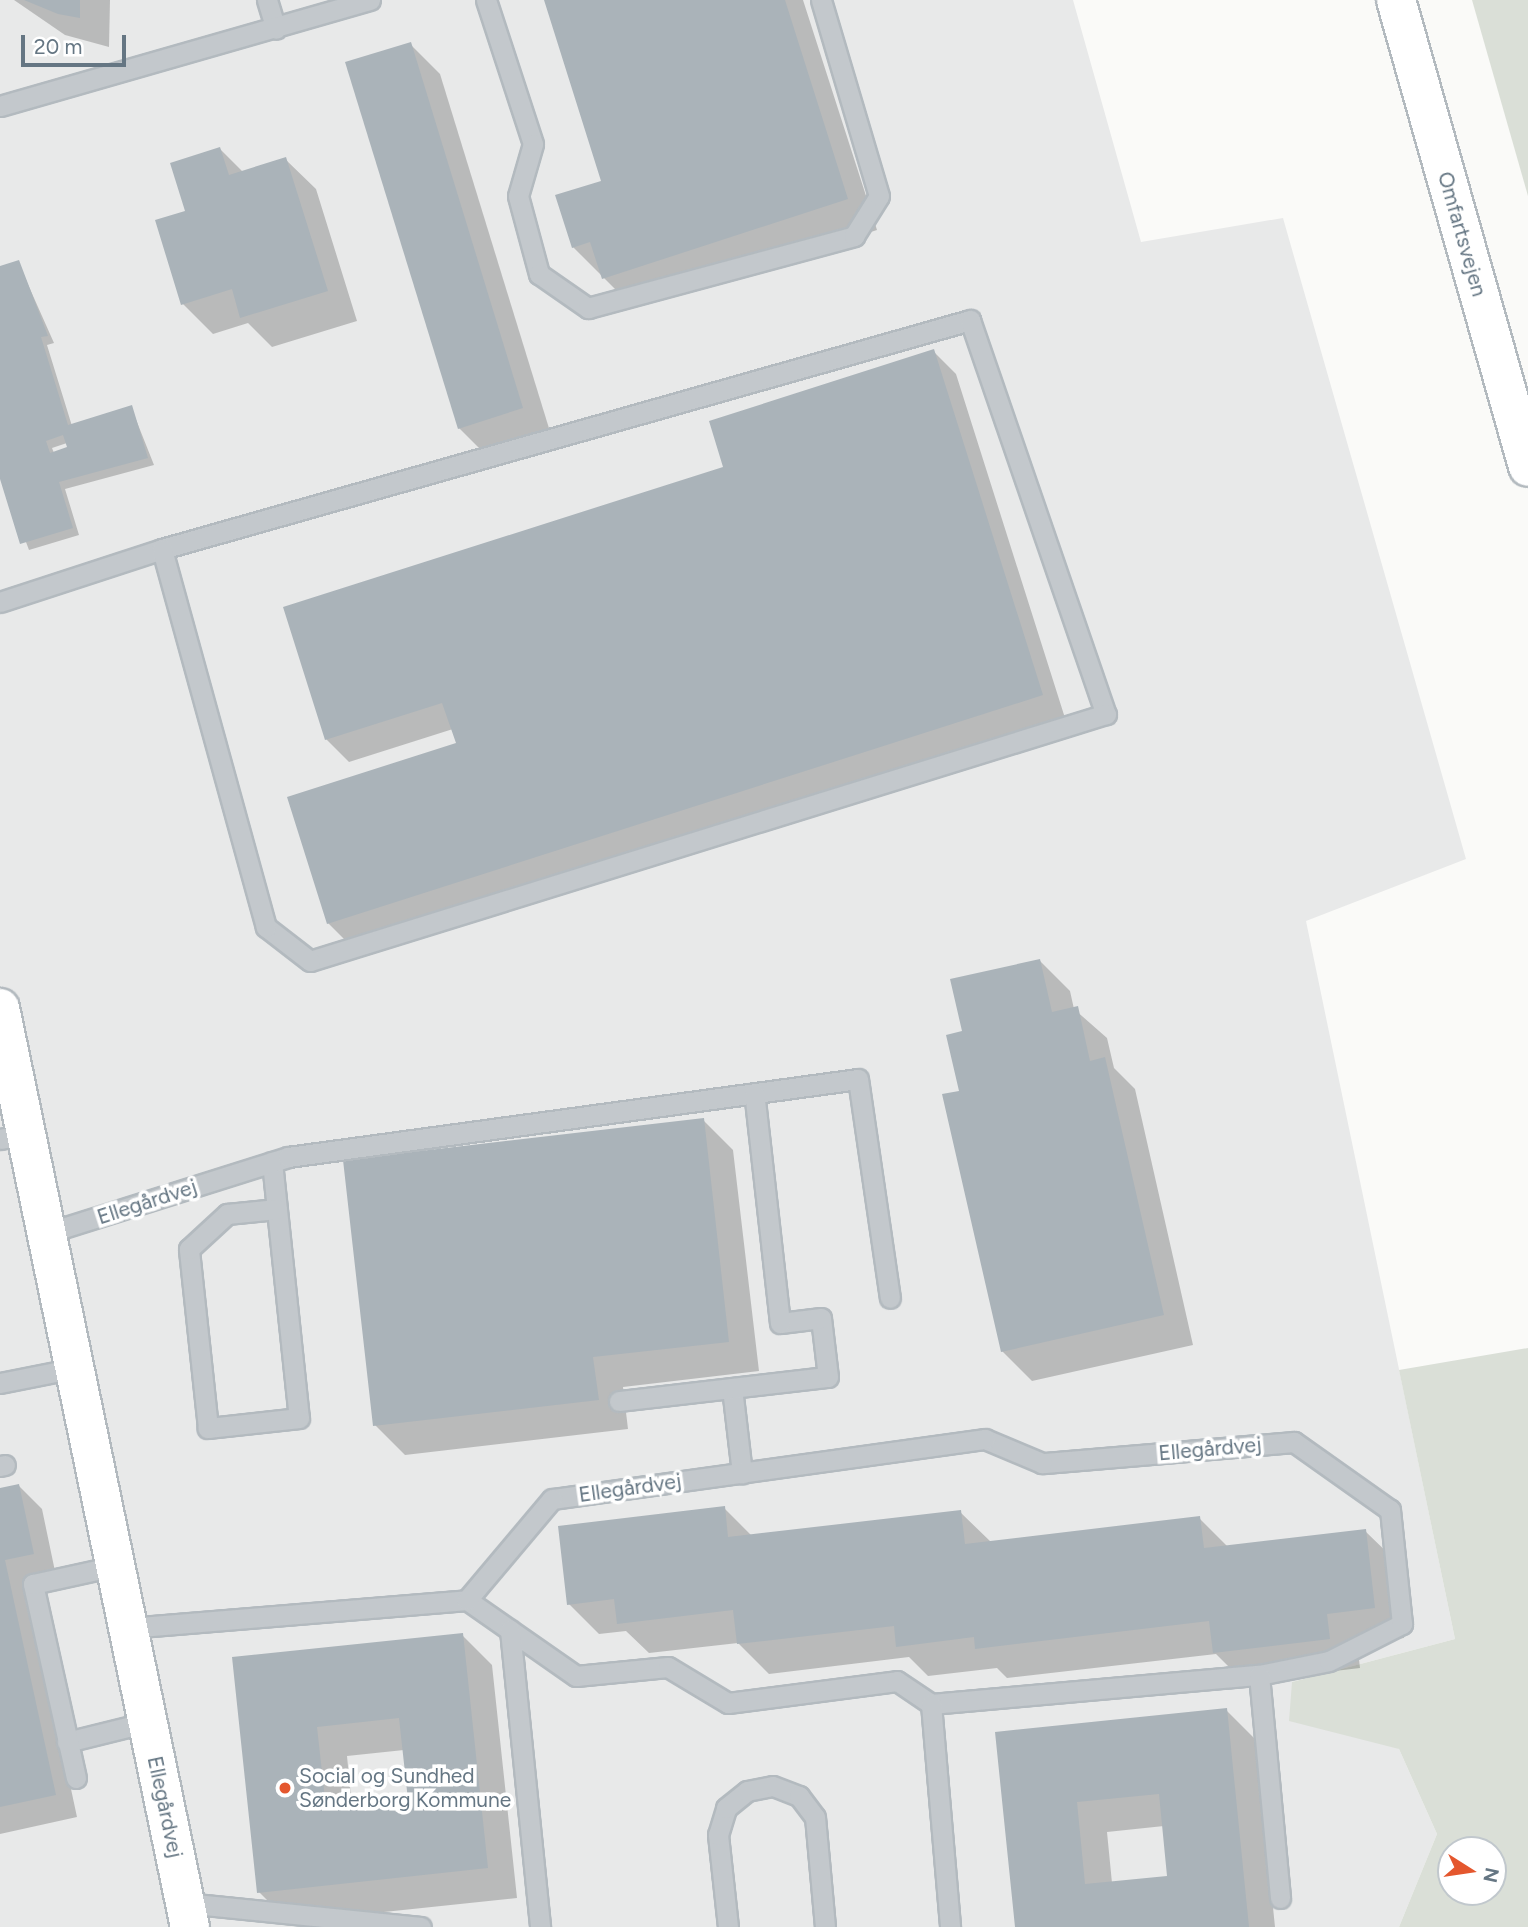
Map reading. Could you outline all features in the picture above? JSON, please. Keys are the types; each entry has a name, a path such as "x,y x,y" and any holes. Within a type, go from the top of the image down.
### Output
{"main road":[{"name":"Omfartsvejen","path":"1396,0 1528,467"},
{"name":"Ellegårdvej","path":"0,1009 13,1136 47,1233 187,1915"}],"lane":[{"path":"267,0 276,29"},
{"path":"0,106 370,0"},
{"path":"486,0 533,144 518,196 539,274 588,308 854,236 879,196 821,0"},
{"path":"0,602 162,550 970,320 1106,714 310,961 266,927 162,550"},
{"name":"Ellegårdvej","path":"47,1233 272,1162 858,1079 890,1298"},
{"path":"619,1401 828,1377 821,1318 780,1323 754,1093"},
{"path":"272,1162 277,1209 299,1418 208,1428 189,1249 227,1214 277,1209"},
{"path":"0,1383 76,1368"},
{"path":"732,1388 742,1473"},
{"name":"Ellegårdvej","path":"467,1600 552,1499 985,1439 1042,1463 1294,1442 1390,1510 1402,1624 1329,1661 1259,1675 931,1704"},
{"path":"76,1778 33,1584 115,1566"},
{"path":"128,1628 467,1600 576,1676 668,1667 728,1703 897,1681 931,1704 950,1927"},
{"path":"510,1630 540,1927"},
{"path":"1259,1675 1280,1898"},
{"path":"67,1742 148,1722"},
{"path":"728,1927 718,1835 726,1808 747,1791 773,1786 799,1796 816,1817 825,1927"},
{"name":"Ellegårdvej","path":"187,1915 421,1927"}],"shaded area":[{"path":"0,0 1073,0 1141,242 1283,218 1466,859 1306,921 1455,1639 1292,1682 1399,1749 1437,1834 1399,1927 0,1927"},
{"path":"1472,0 1528,0 1528,196"},
{"path":"1528,1348 1528,1927 1399,1927 1437,1834 1399,1749 1289,1721 1292,1682 1455,1639 1399,1370"}],"building":[{"path":"24,0 80,0 80,18 58,14"},
{"path":"544,0 785,0 848,199 602,279 590,242 572,248 555,195 601,181"},
{"path":"411,42 523,408 458,429 345,62"},
{"path":"220,147 229,175 286,157 328,291 240,318 232,289 181,305 155,220 185,211 170,163"},
{"path":"19,260 48,336 41,337 68,425 132,405 148,458 59,482 73,528 20,544 0,479 0,266","holes":["63,435 67,447 50,453 46,441"]},
{"path":"934,349 1043,695 327,924 287,797 456,743 442,703 325,740 283,607 723,467 709,421"},
{"path":"1040,959 1052,1012 1078,1006 1090,1061 1105,1057 1164,1315 1001,1352 942,1094 959,1091 946,1035 962,1031 950,979"},
{"path":"704,1118 729,1342 593,1357 599,1400 373,1426 343,1160"},
{"path":"19,1484 34,1554 5,1560 56,1795 0,1807 0,1488"},
{"path":"725,1506 728,1537 961,1510 965,1544 1200,1516 1204,1548 1366,1529 1375,1608 1327,1614 1330,1639 1213,1653 1209,1621 975,1649 974,1637 896,1647 894,1626 737,1644 733,1610 617,1624 614,1599 567,1605 558,1526"},
{"path":"463,1633 488,1868 257,1893 232,1657","holes":["399,1718 408,1800 326,1808 317,1727"]},
{"path":"1227,1708 1249,1927 1015,1927 995,1732","holes":["1159,1794 1167,1876 1085,1884 1077,1802"]}],"place":[{"name":"Social og Sundhed Sønderborg Kommune","path":"285,1788"}]}
